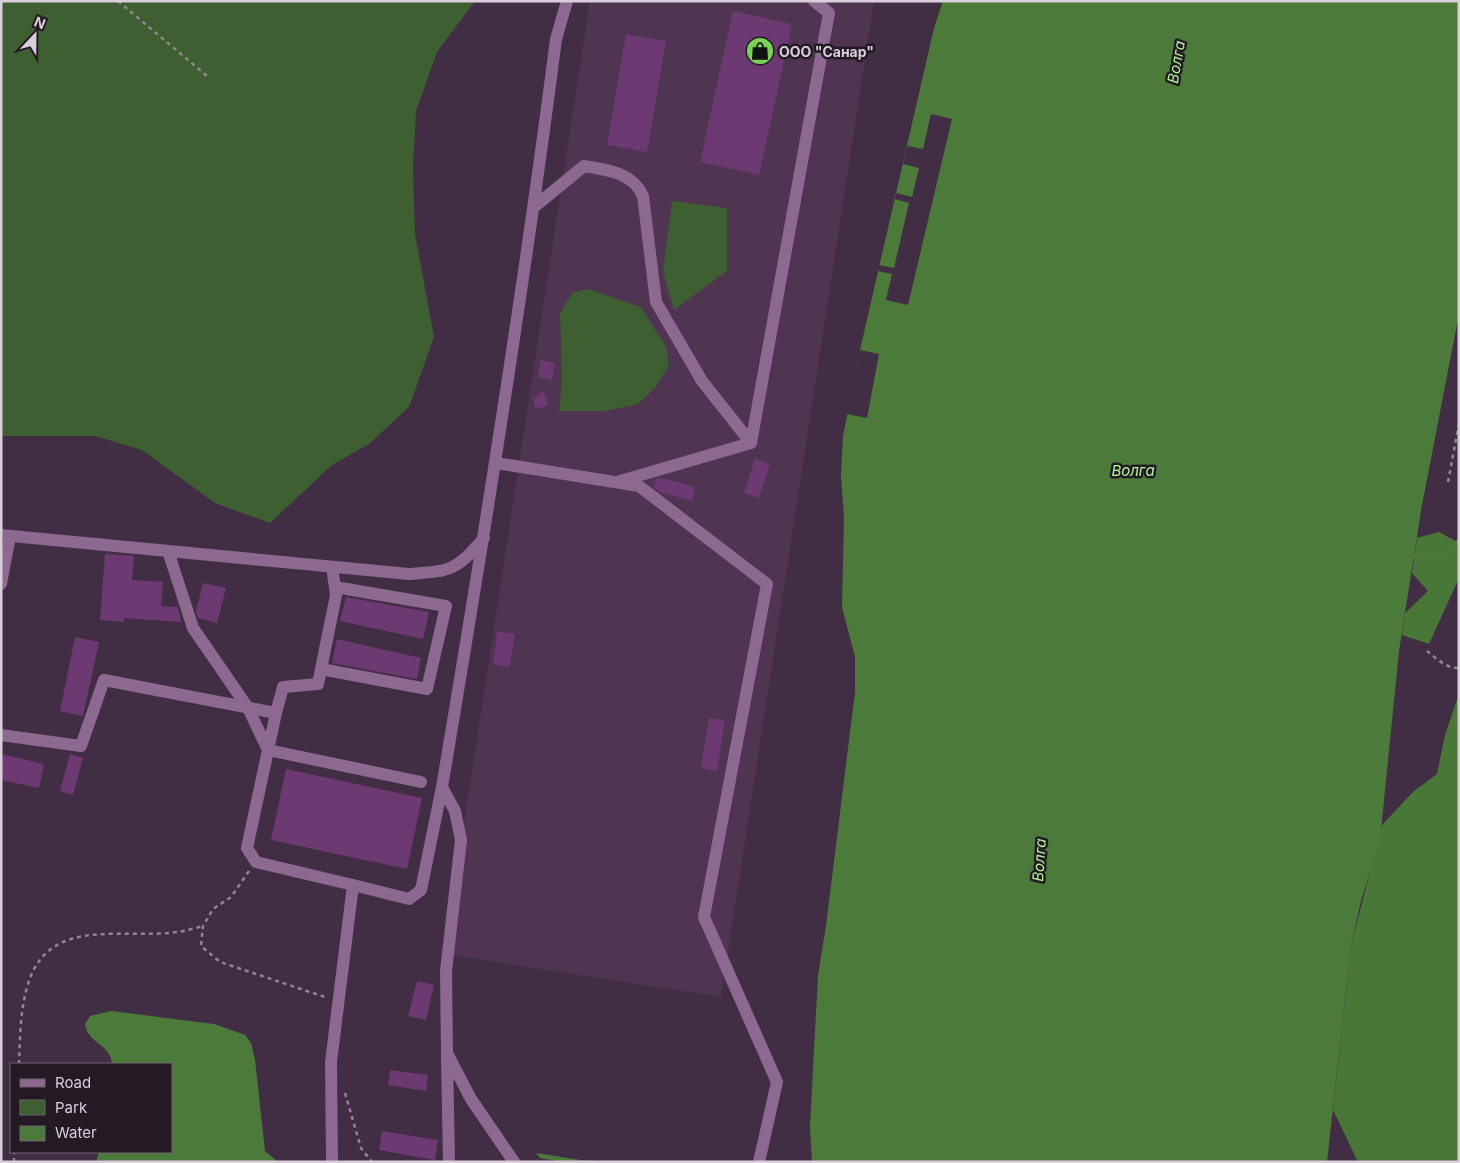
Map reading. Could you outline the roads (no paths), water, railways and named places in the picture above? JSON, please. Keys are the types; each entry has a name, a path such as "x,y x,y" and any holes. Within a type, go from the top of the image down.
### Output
{"street":[{"path":"332,567 336,595 318,684 283,687 247,848 256,862 409,899 421,890 442,787 496,464 534,207 556,39 567,1"},
{"path":"751,443 829,13 814,1"},
{"path":"534,207 584,166 618,172 638,186 642,196 656,302 702,381 751,443"},
{"path":"615,482 751,443"},
{"path":"496,464 639,486 767,584 704,916 777,1082 759,1162"},
{"path":"1,584 6,536 410,574 447,571 467,559 484,538"},
{"path":"168,551 193,628 248,708 268,750"},
{"path":"321,669 427,689 446,606 335,587"},
{"path":"1,736 81,746 104,680 276,713"},
{"path":"268,750 421,782"},
{"path":"442,787 455,811 461,840 446,971 449,1162"},
{"path":"332,1162 331,1062 352,884"},
{"path":"447,1053 471,1099 514,1162"}],"water":[{"name":"Волга","path":"943,1 1459,1 1459,314 1422,505 1399,651 1380,840 1361,901 1351,946 1327,1162 812,1162 810,1126 818,975 826,926 855,692 855,657 842,607 844,517 841,476 843,436 860,350 934,28"},
{"path":"111,1011 214,1024 245,1035 251,1043 255,1060 265,1151 278,1162 96,1162 99,1153 172,1153 172,1063 112,1063 108,1052 94,1040 87,1030 85,1024 90,1016"},
{"path":"536,1153 580,1160 615,1162 563,1162 540,1158"}],"waterway":[{"path":"1410,557 1446,554 1459,540"}],"place":[{"name":"ООО \"Санар\"","path":"760,51"}]}
